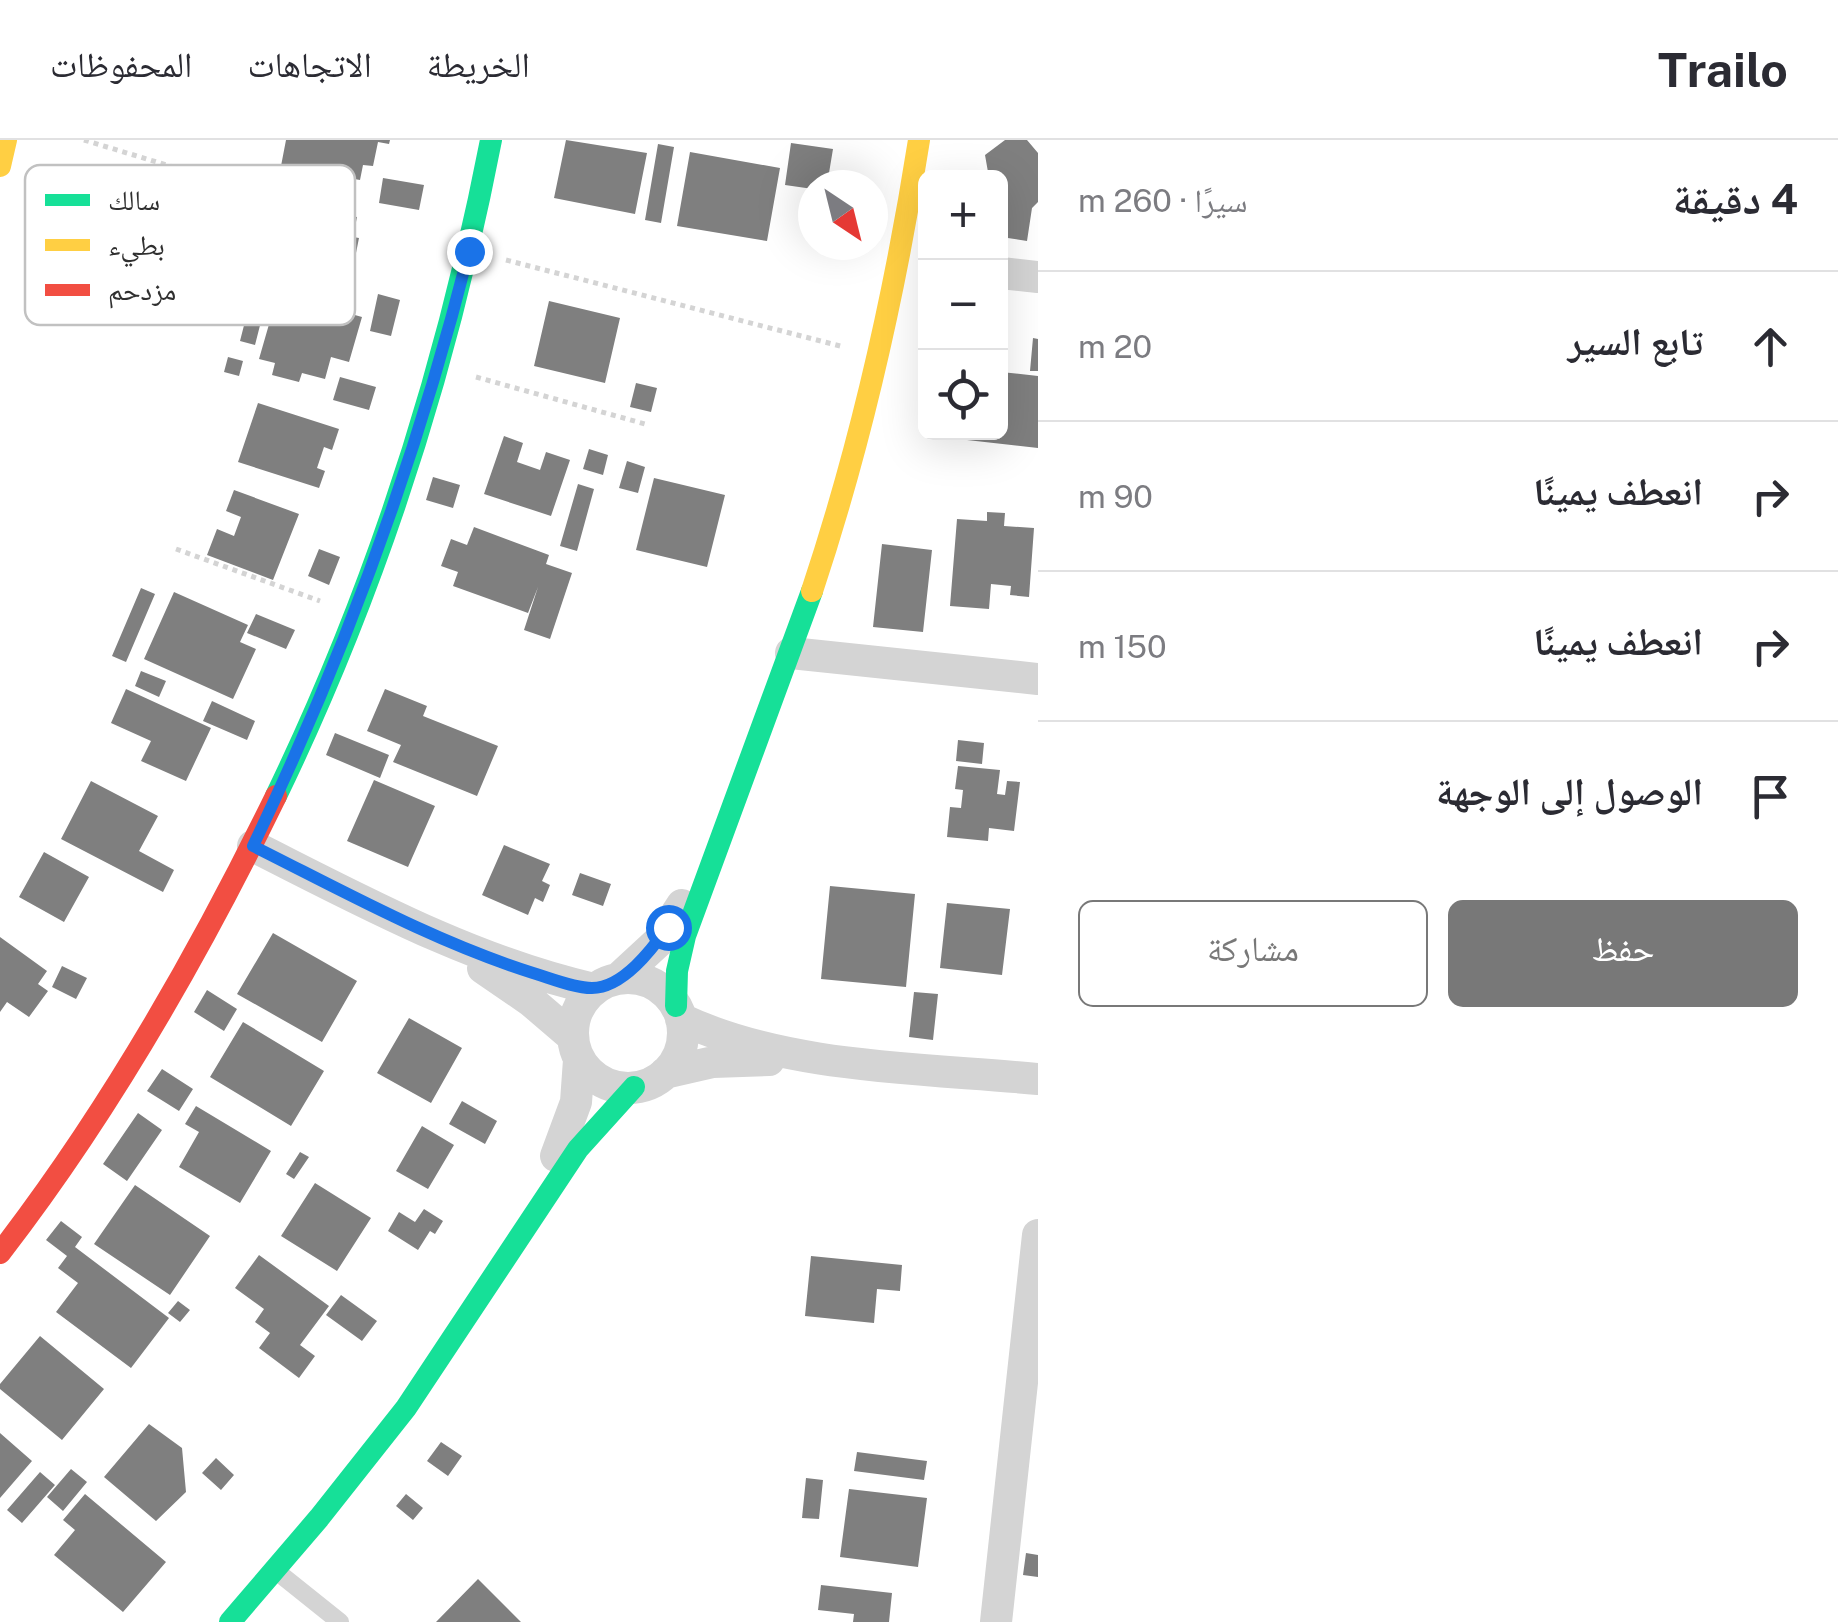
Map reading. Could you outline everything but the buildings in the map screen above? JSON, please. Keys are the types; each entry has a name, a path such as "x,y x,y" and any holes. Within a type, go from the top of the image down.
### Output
{"street":[{"path":"0,166 6,140"},
{"path":"0,1252 81,1140 142,1045 253,846 302,743 392,516 440,367 491,140"},
{"path":"442,940 532,1001 576,1048 586,1070 608,1084 644,1086 673,1064 682,1043 680,953 715,849 791,653 839,506 880,356 913,264 919,140"},
{"path":"1008,274 1038,277"},
{"path":"791,653 1038,679"},
{"path":"253,846 442,940 530,972 607,983 646,980 668,995 679,1013 744,1043 835,1060 1038,1079"},
{"path":"522,1232 571,1123 576,1102 578,1010 658,942 715,849"},
{"path":"665,1073 725,1061 835,1060"},
{"path":"230,1622 406,1408 590,1132 634,1088"},
{"path":"996,1622 1038,1236"}],"lane":[{"path":"275,1570 340,1622"}],"path":[{"path":"84,140 167,165"},
{"path":"469,251 880,356"},
{"path":"440,367 645,424"},
{"path":"176,549 356,614"}],"traffic: fast":[{"path":"276,796 346,637 405,475 453,309 491,140"},
{"path":"676,1006 677,971 685,936 812,591"},
{"path":"230,1622 406,1408 578,1149 634,1087"}],"traffic: slow":[{"path":"0,166 6,140"},
{"path":"812,591 875,368 919,140"}],"traffic: jam":[{"path":"0,1253 78,1145 150,1032 276,796"}],"route":[{"path":"469,251 440,367 392,516 302,743 253,846 442,940 543,976 594,988 619,978 633,967 668,927"}]}
